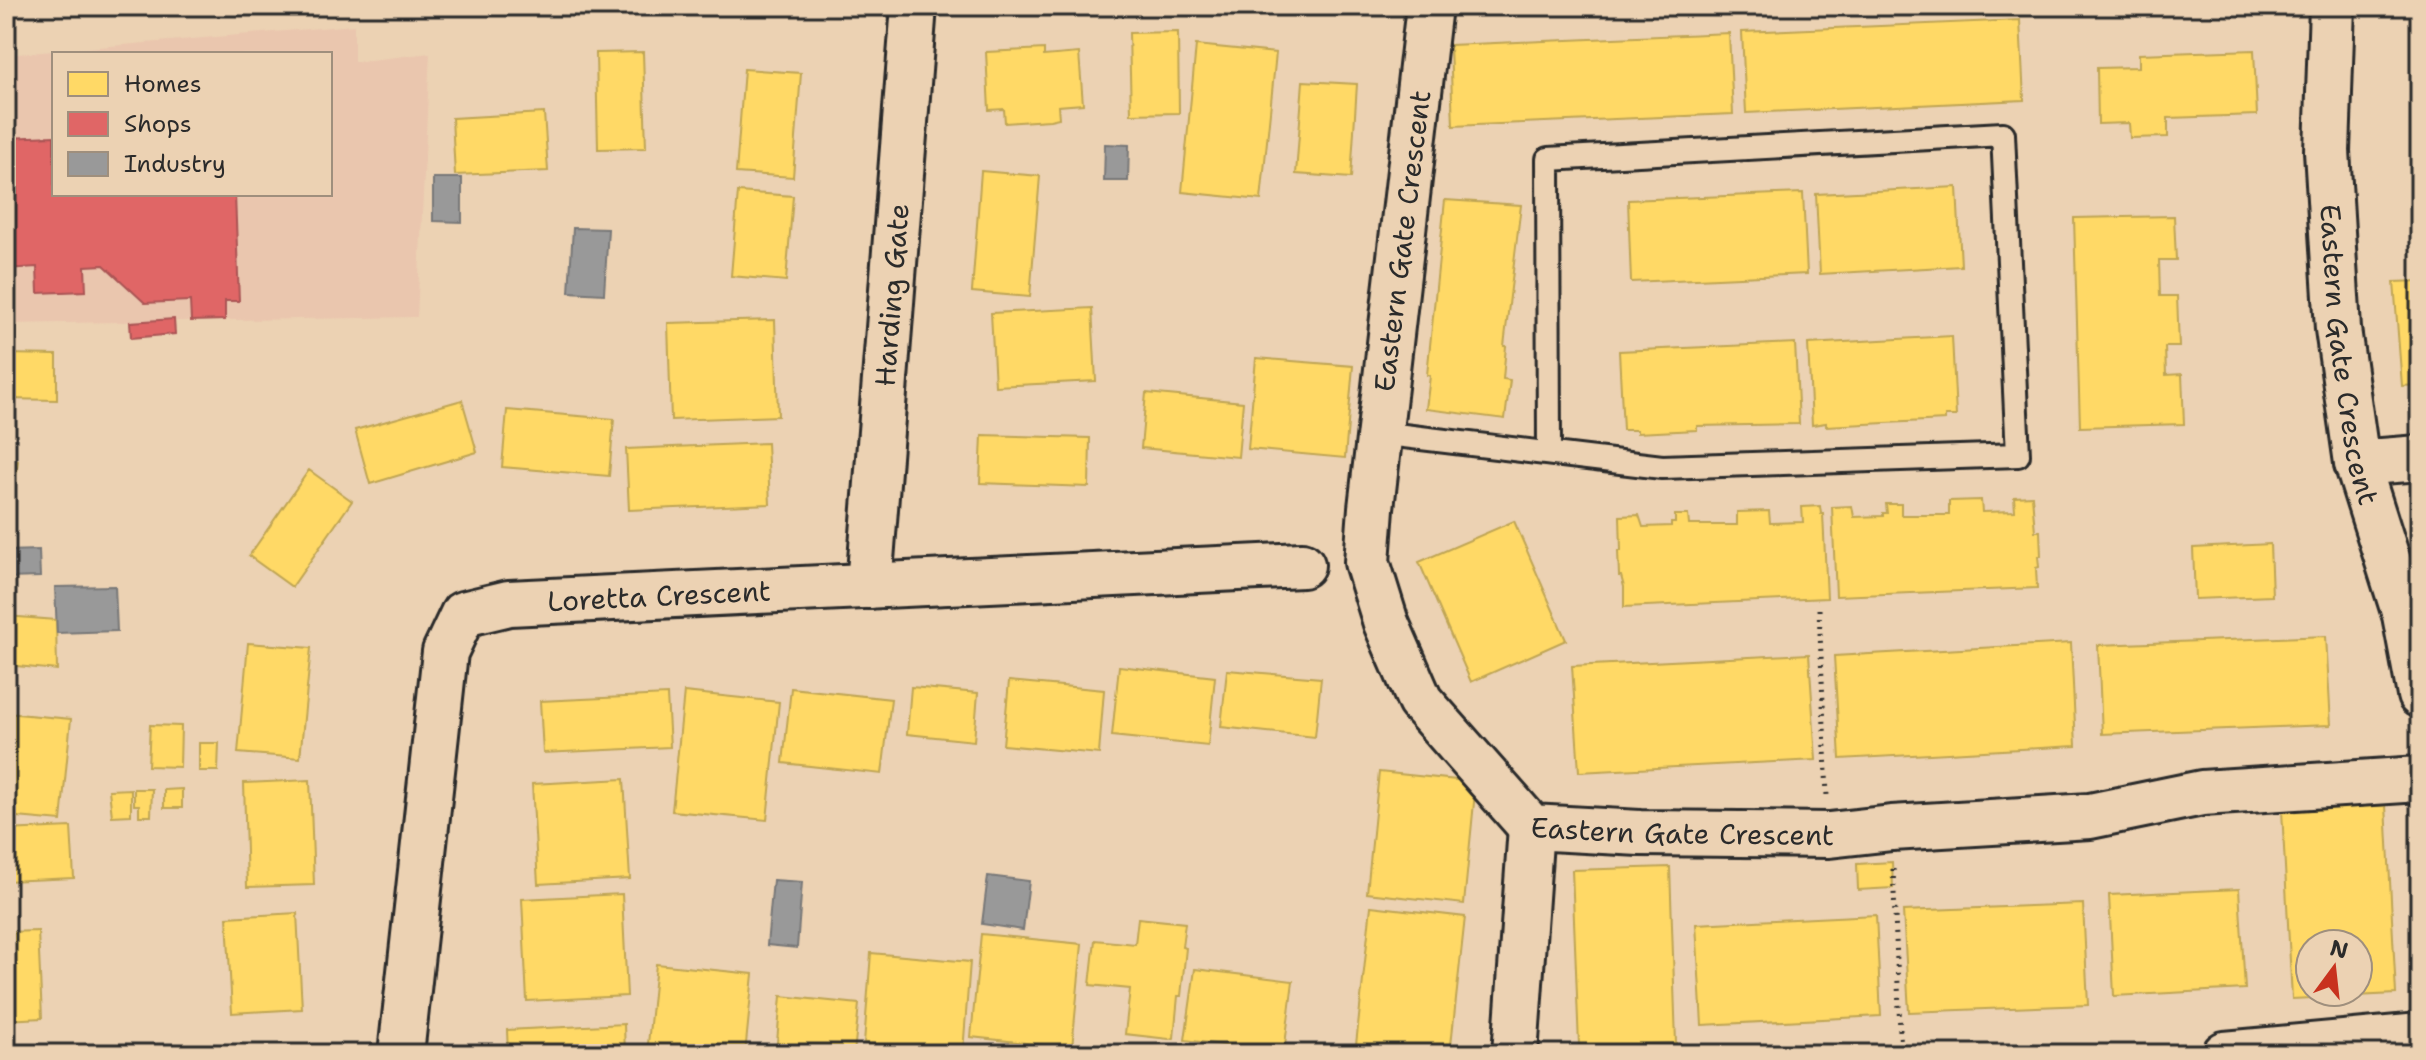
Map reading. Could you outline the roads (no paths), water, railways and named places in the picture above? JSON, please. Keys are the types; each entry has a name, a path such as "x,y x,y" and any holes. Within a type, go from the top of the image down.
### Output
{"street":[{"name":"Harding Gate","path":"869,586 914,6"},
{"name":"Eastern Gate Crescent","path":"1429,6 1367,562 1386,623 1420,701 1531,827 1640,833 1829,835 1892,828 2090,816 2202,793 2420,779"},
{"name":"Eastern Gate Crescent","path":"2332,6 2327,151 2338,329 2357,463 2405,615 2420,695"},
{"path":"2357,463 2420,458"},
{"name":"Loretta Crescent","path":"401,1054 445,652 463,614 509,603 1302,565"},
{"path":"1515,1054 1531,827"},
{"path":"2225,1054 2420,1036"}],"lane":[{"path":"1379,433 1662,467 2018,455 2003,134 1548,159 1549,453"}]}
